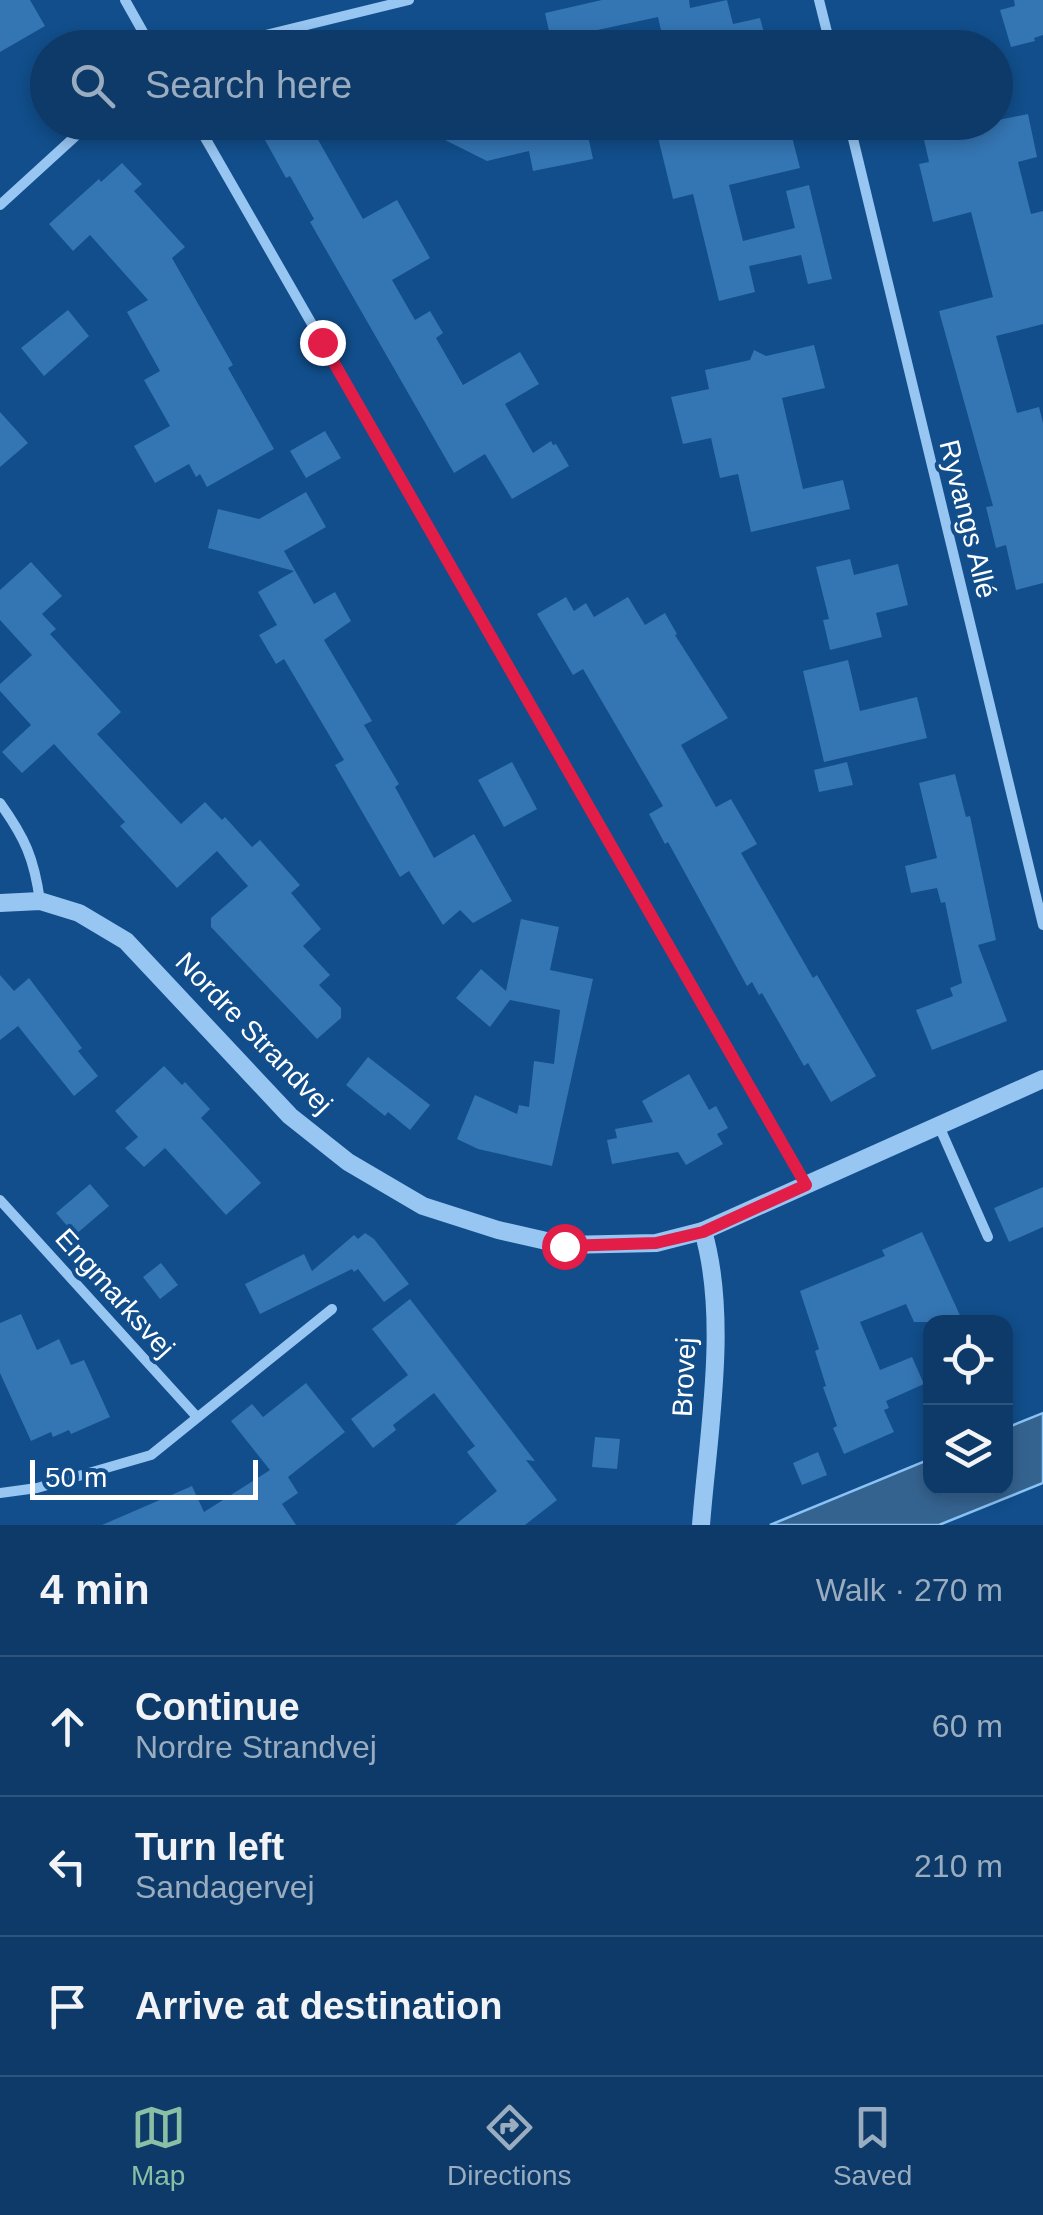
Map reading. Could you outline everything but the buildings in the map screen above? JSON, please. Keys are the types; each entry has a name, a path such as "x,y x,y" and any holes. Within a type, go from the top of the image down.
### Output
{"street":[{"path":"125,0 142,30"},
{"path":"286,30 409,0"},
{"path":"819,0 826,30"},
{"path":"0,205 71,140"},
{"path":"206,140 806,1185"},
{"name":"Ryvangs Allé","path":"853,140 1043,925"},
{"path":"0,803 24,836 35,865 40,901 0,903"},
{"name":"Nordre Strandvej","path":"40,901 79,913 126,941 290,1116 348,1162 424,1206 564,1246 656,1243 703,1232 1043,1079"},
{"path":"939,1126 988,1237"},
{"name":"Engmarksvej","path":"0,1200 196,1417"},
{"name":"Brovej","path":"701,1524 715,1362 711,1258 703,1232"},
{"path":"0,1493 84,1476 151,1455 332,1309"}],"water":[{"path":"1043,1413 1043,1483 939,1525 770,1525 923,1462 923,1495 1013,1495 1013,1425"}],"route":[{"path":"322,342 806,1185 703,1232 656,1243 564,1246"}]}
